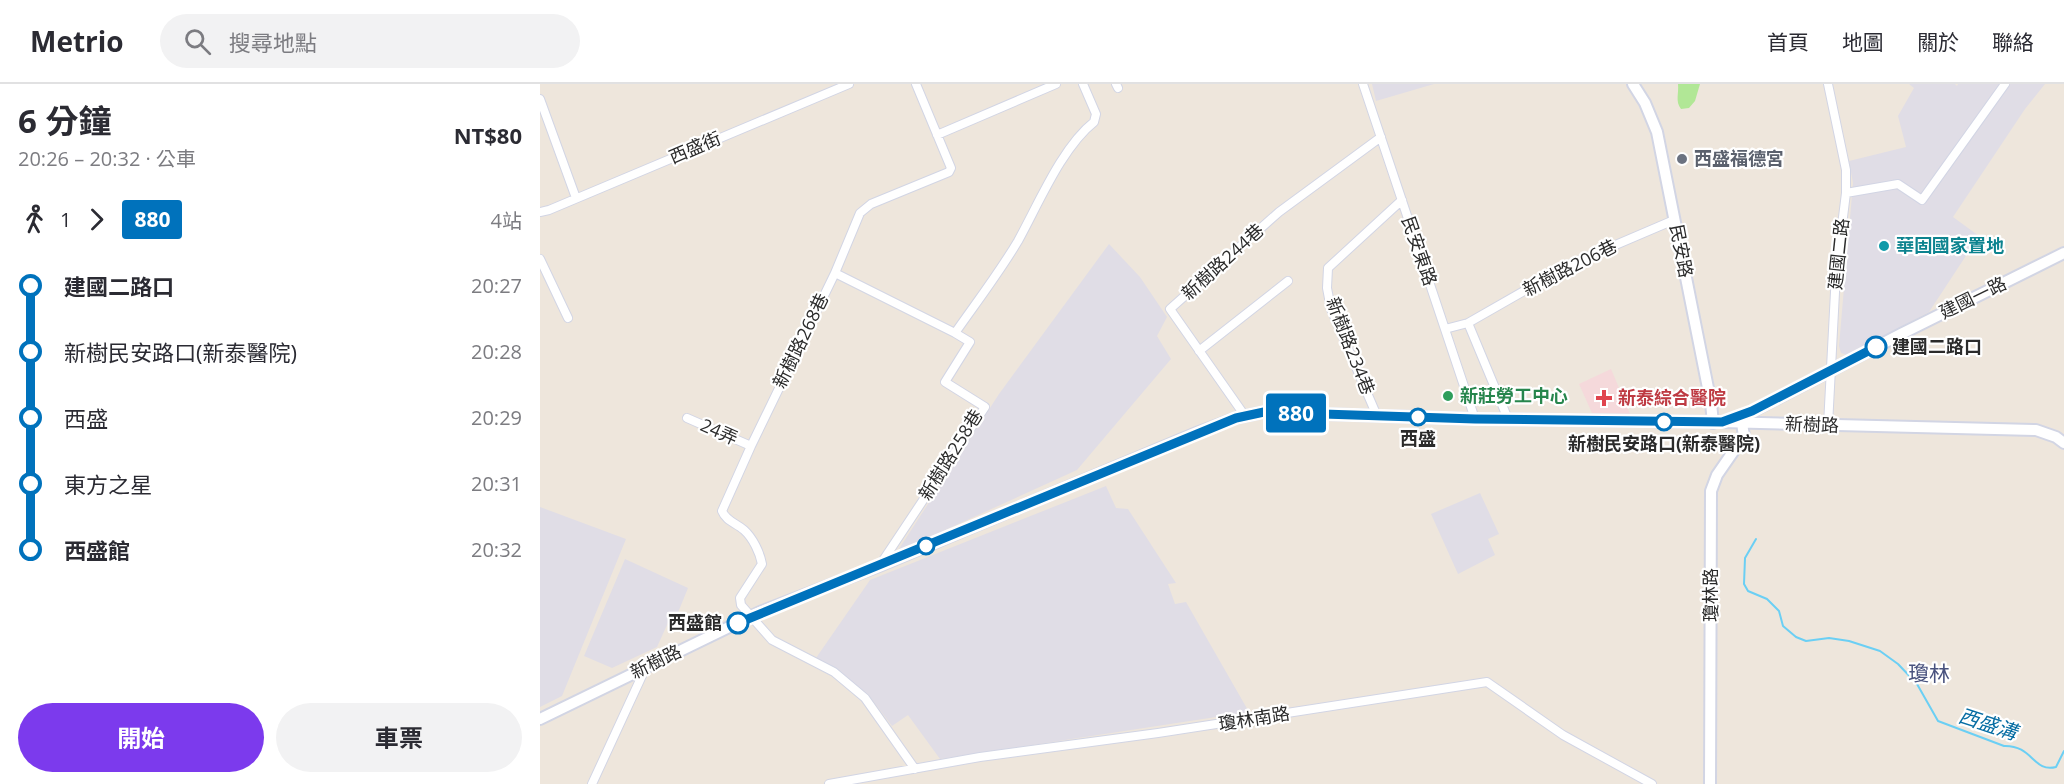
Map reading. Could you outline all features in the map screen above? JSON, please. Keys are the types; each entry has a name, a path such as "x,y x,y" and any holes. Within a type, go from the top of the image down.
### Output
{"main road":[{"name":"民安路","path":"1633,84 1645,103 1657,132 1711,403 1717,422"},
{"name":"建國一路","path":"1717,422 1742,420 1830,370 2063,255"},
{"name":"新樹路","path":"540,719 750,617 879,566 1199,432 1245,416 1264,412 1475,419 1717,422"},
{"name":"新樹路","path":"1742,420 1827,425 2036,430 2056,437 2064,443"},
{"name":"瓊林路","path":"1710,784 1711,491 1717,475 1744,436 1742,420"}],"street":[{"name":"西盛街","path":"540,212 849,84"},
{"path":"835,273 860,213 871,204 950,172 951,168 916,84"},
{"path":"937,135 1056,84"},
{"path":"955,333 1016,244 1063,159 1094,122 1096,114 1083,84"},
{"name":"民安東路","path":"1363,84 1475,419"},
{"name":"建國二路","path":"1827,425 1840,231 1846,193 1844,153 1828,84"},
{"path":"1846,193 1899,184 1922,200 2005,84"},
{"path":"540,99 576,198"},
{"name":"新樹路244巷","path":"1245,416 1170,309 1279,212 1381,137"},
{"name":"新樹路234巷","path":"1377,416 1331,309 1327,288 1328,268 1402,200"},
{"name":"新樹路206巷","path":"1445,329 1468,323 1571,264 1674,220"},
{"path":"540,259 568,318"},
{"name":"新樹路268巷","path":"750,617 741,605 740,598 762,564 761,557 744,530 725,517 722,511 835,273 955,333"},
{"path":"1199,351 1288,281"},
{"path":"1468,323 1508,419"},
{"name":"新樹路258巷","path":"879,566 985,407 945,382 970,342 955,333"},
{"name":"24弄","path":"687,418 751,446"},
{"path":"750,617 772,640 834,672 865,698 915,769"},
{"path":"592,784 646,667"},
{"name":"瓊林南路","path":"829,784 980,757 1173,731 1487,682 1563,735 1652,784"}],"shaded area":[{"path":"1372,84 1434,84 1376,101"},
{"path":"1909,84 1955,84 1957,86 1958,84 2045,84 2025,109 1953,217 1979,236 1929,312 1847,355 1841,353 1839,346 1853,183 1849,161 1906,147 1898,116 1914,88"},
{"path":"1109,244 1140,277 1167,317 1157,336 1171,359 1077,470 897,552 999,394"},
{"name":"新泰綜合醫院","path":"1611,369 1630,414 1592,413 1579,384"},
{"path":"1106,486 1116,508 1128,509 1176,583 1168,584 1175,604 1186,602 1249,712 940,759 908,715 892,726 868,694 816,658 870,580"},
{"path":"1480,493 1499,534 1488,539 1495,555 1458,574 1431,514"},
{"path":"540,507 626,539 562,696 540,707"},
{"path":"625,559 688,588 677,615 672,614 657,647 612,668 584,656"}],"green space":[{"path":"1678,84 1700,84 1695,101 1689,108 1681,109 1679,106"}],"waterway":[{"name":"西盛溝","path":"1756,539 1745,558 1744,584 1748,591 1767,599 1779,611 1783,626 1796,637 1806,641 1829,638 1849,641 1880,651 1898,664 1917,684 1938,721 2004,746 2021,750 2042,766 2056,767 2064,751"}],"bus line":[{"name":"880","path":"738,623 1236,418 1264,412 1475,419 1713,423 1741,417 1876,347"}],"place":[{"name":"西盛福德宮","path":"1682,159"},
{"name":"華固國家置地","path":"1884,246"},
{"name":"建國二路口","path":"1876,347"},
{"name":"新莊勞工中心","path":"1448,396"},
{"name":"新泰綜合醫院","path":"1604,398"},
{"name":"西盛","path":"1418,417"},
{"name":"新樹民安路口(新泰醫院)","path":"1664,422"},
{"name":"西盛館","path":"738,623"}],"district":[{"name":"瓊林","path":"1929,674"}]}
